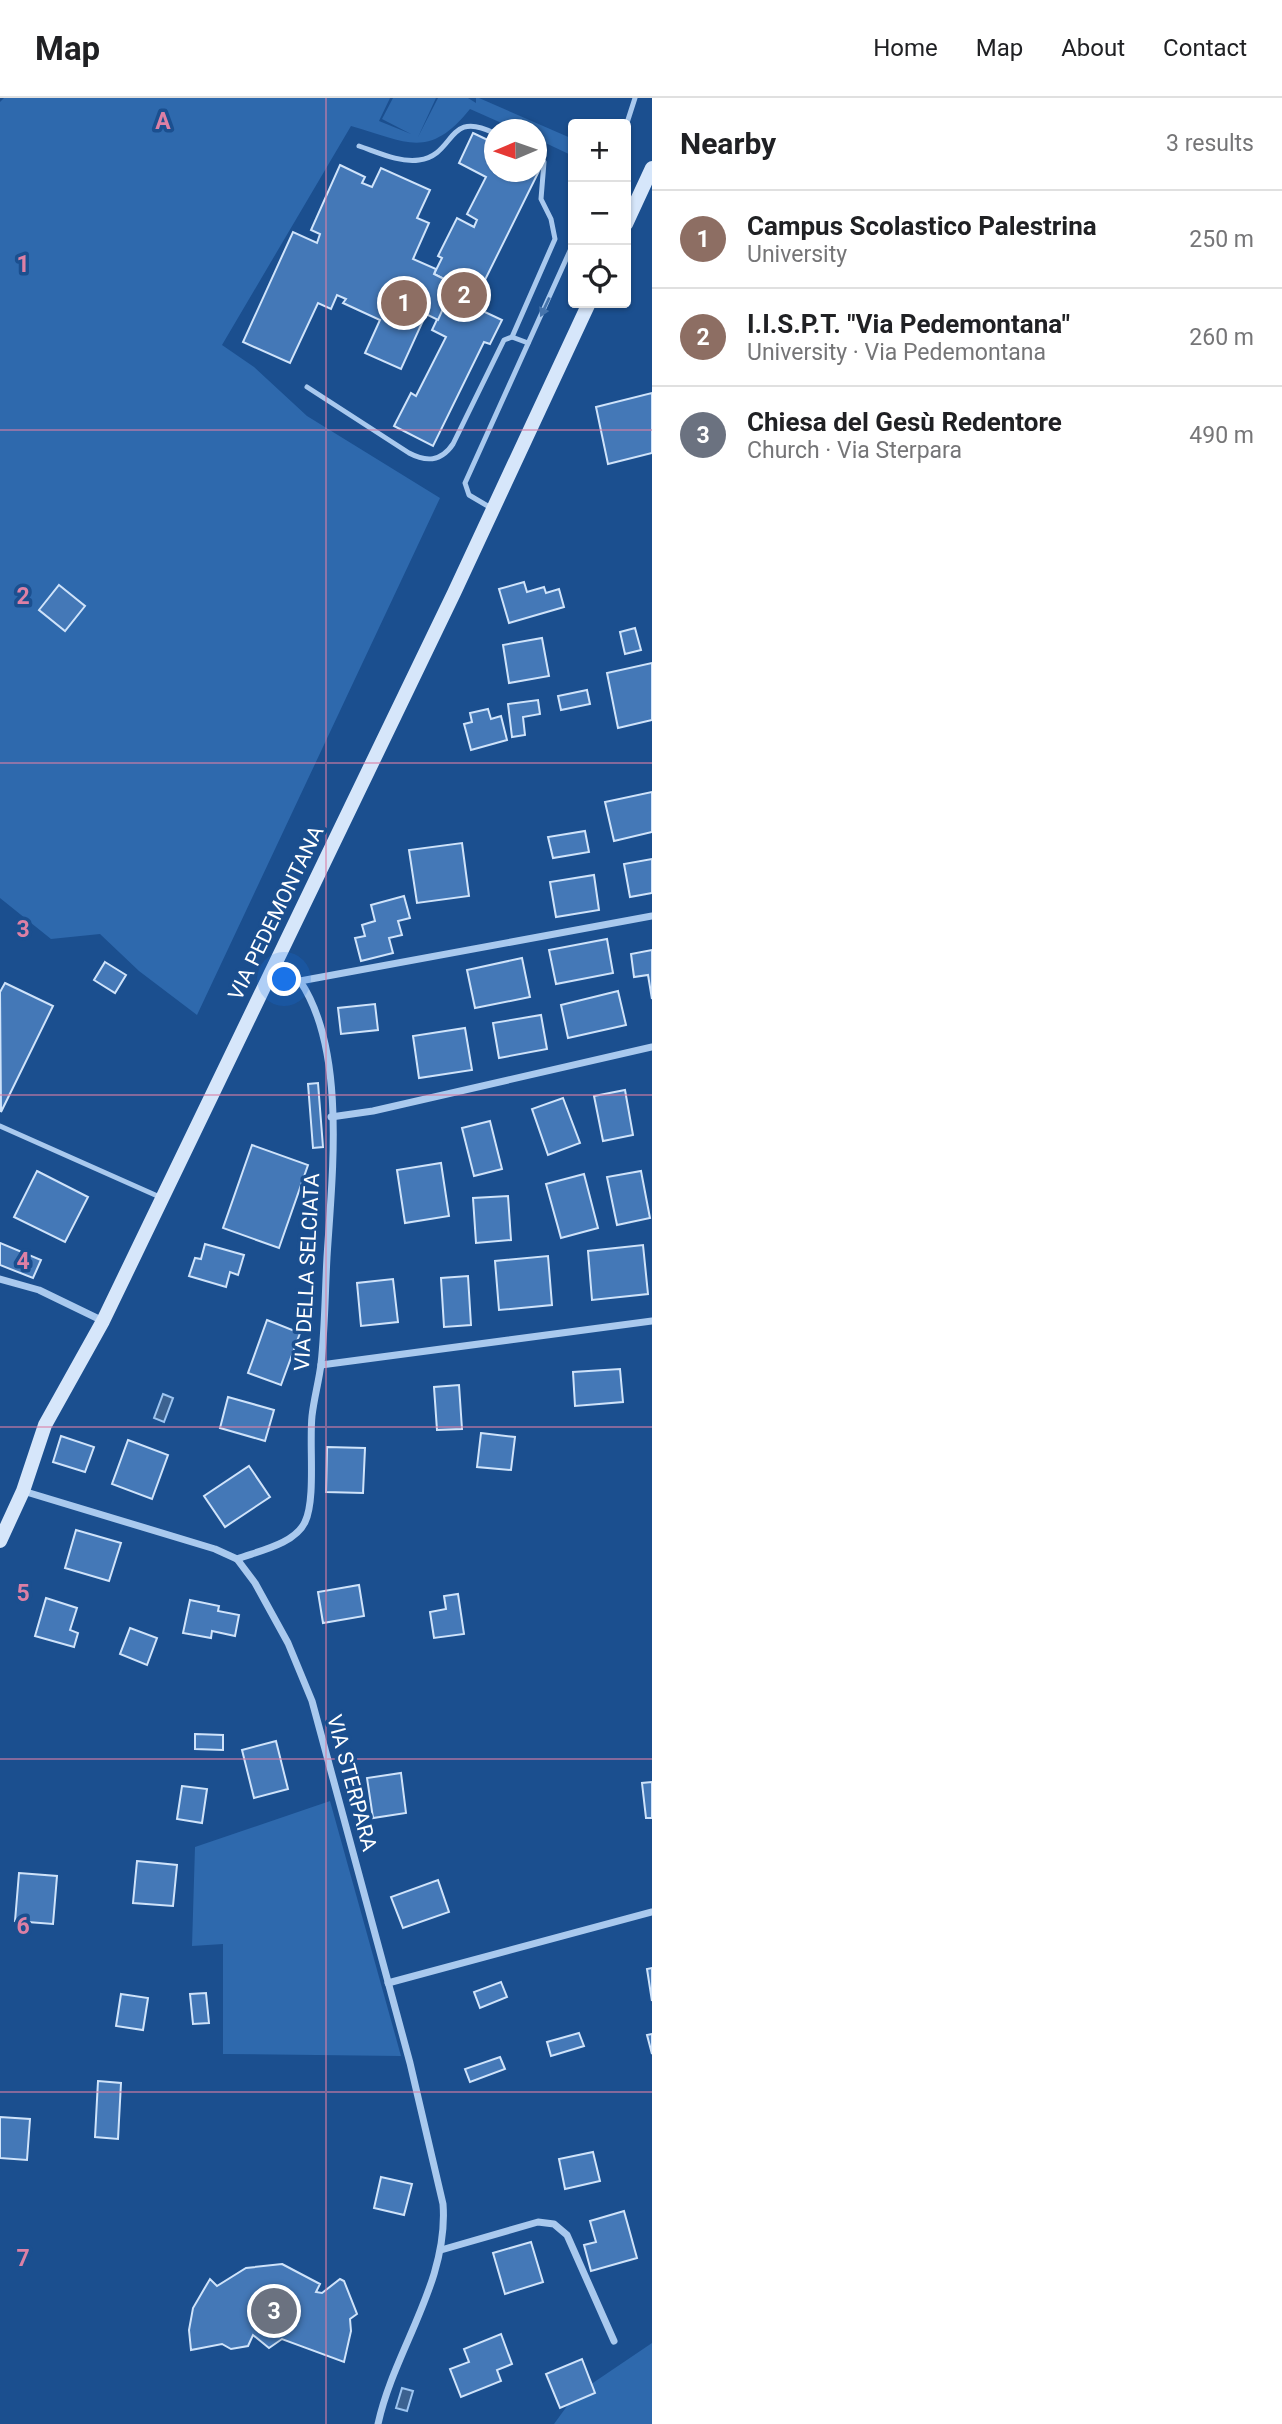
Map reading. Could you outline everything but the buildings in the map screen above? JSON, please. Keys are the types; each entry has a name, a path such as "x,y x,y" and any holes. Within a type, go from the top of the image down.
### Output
{"street":[{"path":"631,213 652,168"},
{"name":"VIA PEDEMONTANA","path":"0,1541 23,1491 46,1426 103,1321 493,510 587,308"},
{"path":"267,980 300,981 652,916"},
{"name":"VIA DELLA SELCIATA","path":"237,1559 290,1538 304,1524 309,1506 312,1415 321,1365 330,1210 331,1117 319,1020 300,981"},
{"path":"331,1117 373,1111 652,1047"},
{"path":"0,1279 39,1290 103,1321"},
{"path":"321,1365 652,1321"},
{"path":"23,1491 215,1549 237,1559"},
{"name":"VIA STERPARA","path":"237,1559 255,1583 278,1623 312,1701 439,2180 444,2220 441,2249 390,2380 378,2424"},
{"path":"388,1983 652,1912"},
{"path":"441,2249 538,2222 554,2224 569,2239 614,2341"}],"lane":[{"path":"628,119 635,98"},
{"path":"359,146 416,161 436,152 461,127 476,125 484,128"},
{"path":"306,387 415,456 435,459 444,455 453,444 502,345 512,337 555,240 551,219 541,199 542,182"},
{"path":"493,510 469,495 465,483 573,245"},
{"path":"512,337 528,343"},
{"path":"0,1126 162,1198"}],"shaded area":[{"path":"4,98 390,98 379,121 411,134 382,119 393,98 436,98 418,137 438,98 468,98 476,103 476,98 479,98 527,119 492,119 470,109 442,135 416,143 351,126 222,345 254,367 307,416 440,498 197,1015 139,971 100,934 51,939 0,898 0,102"},
{"path":"547,128 568,137 568,154 547,144"},
{"path":"163,1394 173,1398 164,1422 154,1418"},
{"path":"330,1801 401,2056 223,2054 223,1944 192,1946 195,1847"},
{"path":"652,2343 652,2424 554,2424 575,2395"},
{"path":"402,2388 413,2391 407,2411 396,2408"}],"place":[{"name":"I.I.S.P.T. \"Via Pedemontana\"","path":"464,295"},
{"name":"Campus Scolastico Palestrina","path":"404,303"},
{"name":"Chiesa del Gesù Redentore","path":"274,2311"}]}
